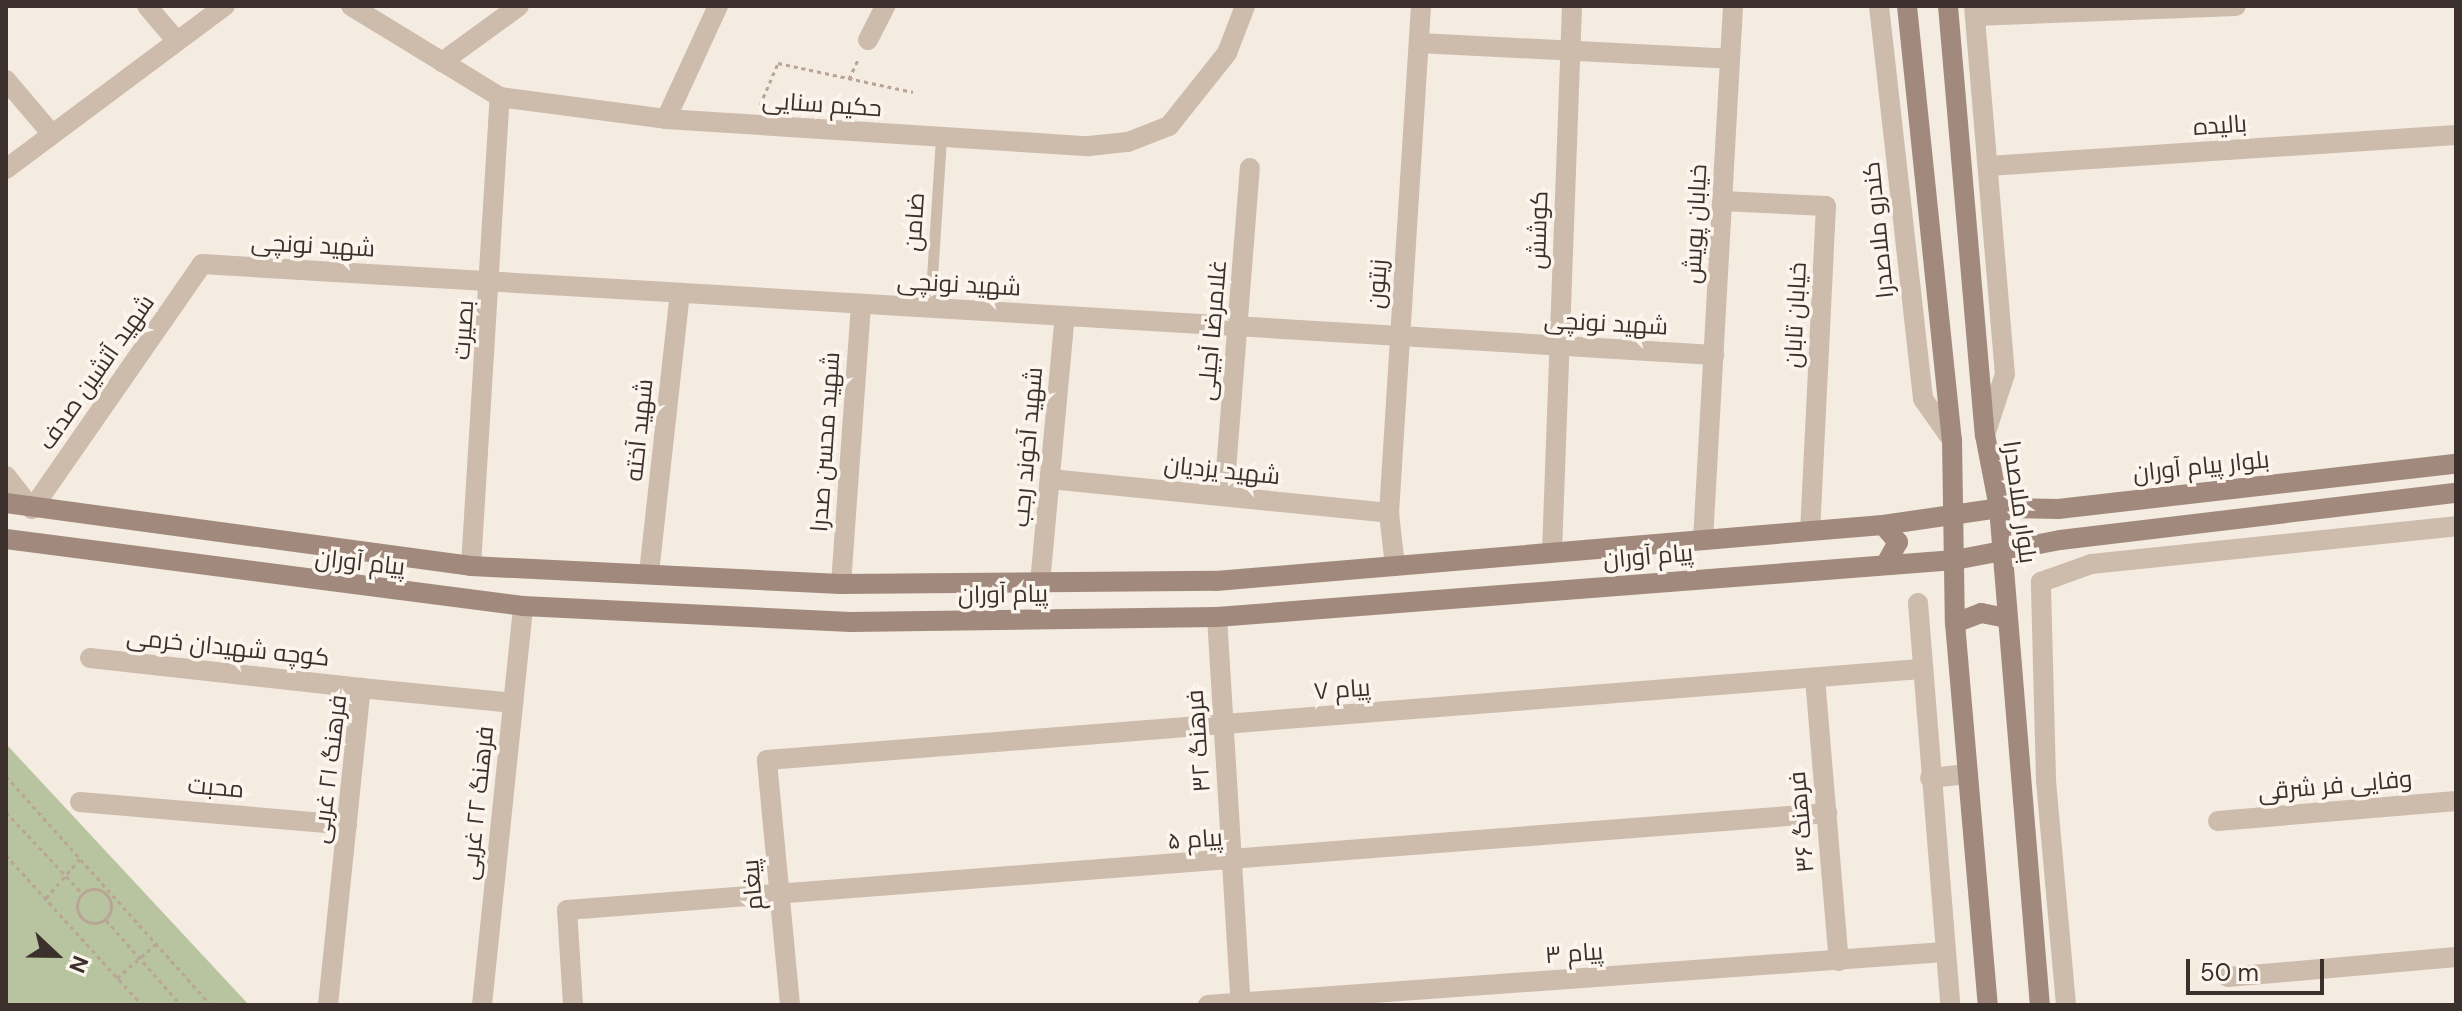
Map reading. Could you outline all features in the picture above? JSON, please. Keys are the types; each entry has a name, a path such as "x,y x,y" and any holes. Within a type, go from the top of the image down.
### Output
{"main road":[{"path":"1907,6 1952,440 1955,623 1988,1005"},
{"name":"بلوار ملاصدرا","path":"1948,6 1985,435 1999,508 2040,1005"},
{"path":"1952,440 1965,452 1975,450 1985,435"},
{"name":"بلوار پیام آوران","path":"1952,513 1999,508 2058,509 2456,464"},
{"path":"2003,555 2060,540 2456,493"},
{"name":"پیام آوران","path":"6,503 32,509 471,566 841,584 1216,581 1883,525 1952,513"},
{"path":"2058,509 2049,529 2060,540"},
{"path":"1883,525 1898,542 1887,562"},
{"name":"پیام آوران","path":"6,539 523,606 851,622 1217,617 2003,555"},
{"path":"750,616 752,579"},
{"path":"1955,623 1981,613 2006,618"}],"street":[{"path":"147,6 175,39"},
{"path":"6,169 175,39 225,6"},
{"name":"حکیم سنایی","path":"351,6 500,97 666,119 941,139 1089,146 1128,142 1169,126 1227,53 1245,6"},
{"path":"442,62 519,6"},
{"path":"666,119 718,6"},
{"path":"868,40 885,6"},
{"name":"زیتون","path":"1395,566 1389,513 1421,6"},
{"name":"کوشش","path":"1552,552 1572,6"},
{"name":"خیابان پویش","path":"1703,540 1733,6"},
{"name":"کندرو ملاصدرا","path":"1879,6 1923,399 1952,440"},
{"path":"1985,435 2005,374 1975,11 2236,6"},
{"path":"1419,43 1730,59"},
{"path":"6,80 51,133"},
{"name":"بصیرت","path":"471,566 492,282 500,97"},
{"name":"بالیده","path":"1988,166 2456,135"},
{"name":"غلامرضا آجیلی","path":"1224,496 1240,327 1250,168"},
{"name":"خیابان تابان","path":"1722,201 1826,206 1810,531"},
{"name":"شهید نونچی","path":"202,264 1714,355"},
{"name":"شهید آتشین صدف","path":"32,509 202,264"},
{"name":"شهید آخته","path":"649,573 680,293"},
{"name":"شهید محسن صدرا","path":"841,584 861,304"},
{"name":"شهید آخوند رجب","path":"1040,583 1065,316"},
{"path":"6,476 32,509"},
{"name":"شهید یزدیان","path":"1050,479 1389,513"},
{"path":"2066,1005 2046,779 2041,582 2051,574 2091,564 2456,526"},
{"path":"1918,603 1920,669 1950,1005"},
{"name":"فرهنگ ۲۲ غربی","path":"482,1005 523,606"},
{"name":"فرهنگ ۳۲","path":"1217,617 1241,1004"},
{"name":"کوچه شهیدان خرمی","path":"90,658 361,688"},
{"name":"پیام ۷","path":"767,760 1920,669"},
{"name":"فرهنگ ۳۶","path":"1815,678 1839,961"},
{"name":"فرهنگ ۲۱ غربی","path":"328,1005 361,688 513,703"},
{"path":"2016,728 2046,779"},
{"name":"پیغام","path":"767,760 790,1005"},
{"path":"1930,778 1968,774"},
{"name":"وفایی فر شرقی","path":"2218,821 2456,801"},
{"name":"محبت","path":"80,802 347,825"},
{"name":"پیام ۵","path":"573,1005 567,910 1232,862 1827,813"},
{"name":"پیام ۳","path":"1208,1005 1474,996 1944,952"},
{"path":"2228,977 2456,957"}],"lane":[{"name":"ضامن","path":"930,308 941,139"}],"path":[{"path":"849,79 868,40"},
{"path":"752,125 778,63 913,92"},
{"path":"6,776 209,1004"},
{"path":"6,812 82,893"},
{"path":"6,855 142,1005"},
{"path":"46,899 80,859"},
{"path":"82,893 95,889 109,894"},
{"path":"82,893 77,905 81,918 93,924 106,920 112,908 109,894"},
{"path":"71,926 81,918"},
{"path":"106,920 181,1005"},
{"path":"117,978 156,944"}],"green space":[{"path":"6,744 249,1005 6,1005"}]}
